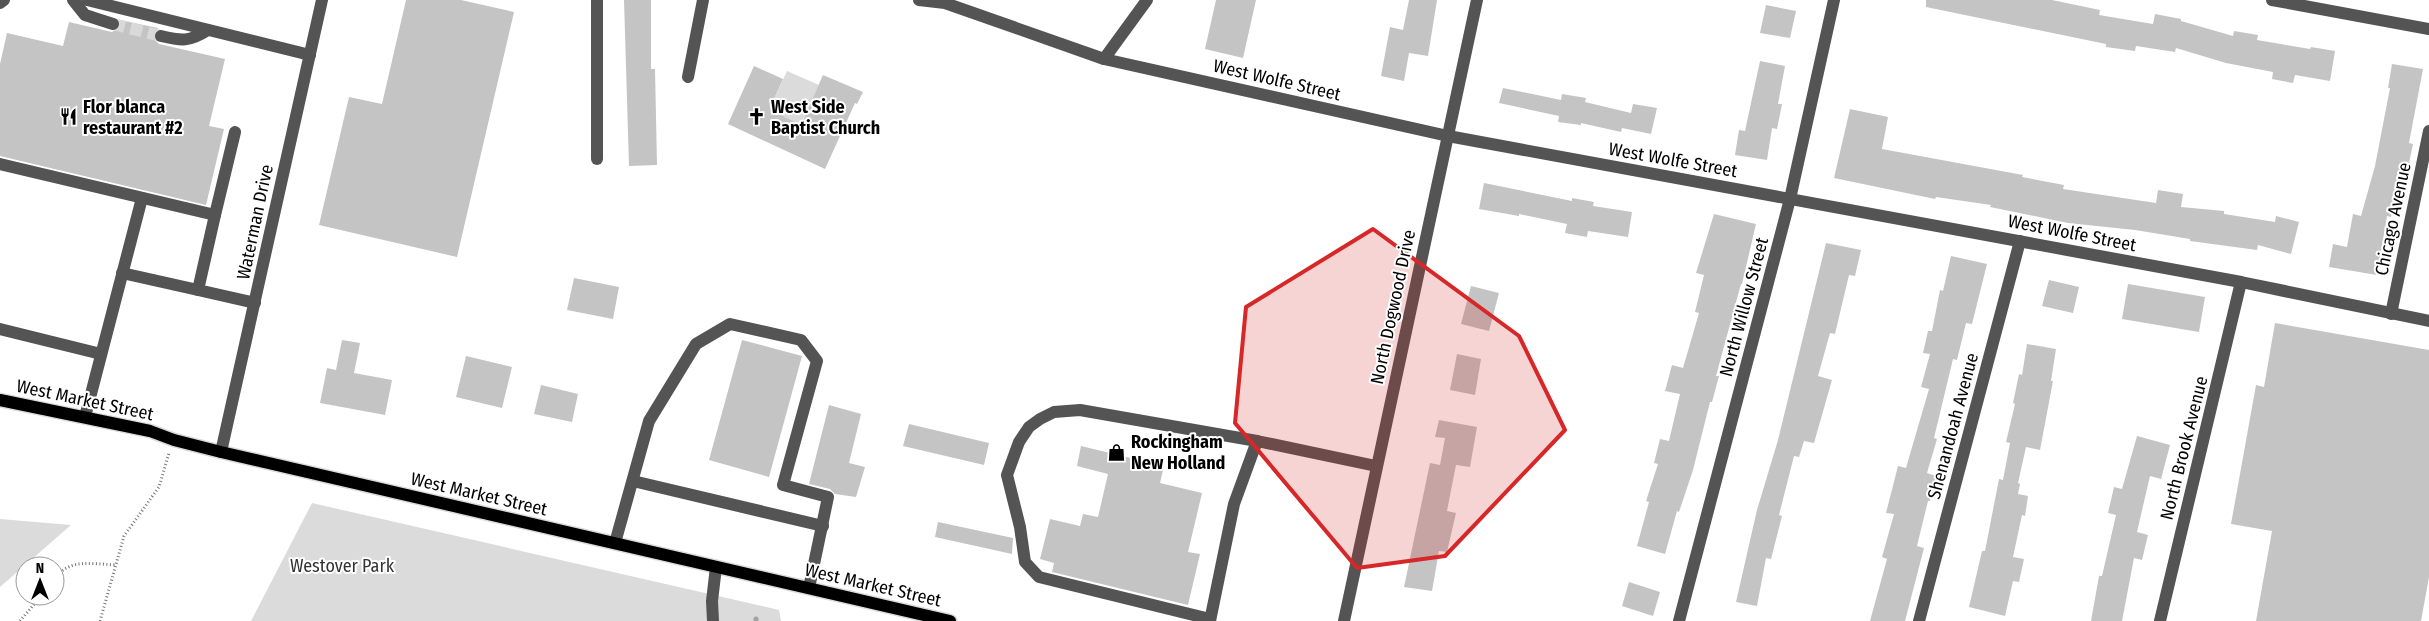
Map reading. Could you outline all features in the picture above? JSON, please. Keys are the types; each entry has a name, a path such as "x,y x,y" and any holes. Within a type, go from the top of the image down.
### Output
{"main road":[{"name":"West Market Street","path":"0,400 150,431 174,440 222,452 950,621"}],"street":[{"path":"0,3 4,0"},
{"path":"73,0 85,15 114,24"},
{"path":"87,0 310,55"},
{"name":"Waterman Drive","path":"222,452 322,0"},
{"path":"597,0 597,159"},
{"path":"688,77 703,0"},
{"name":"West Wolfe Street","path":"920,0 946,2 1104,59 1448,136 2241,282 2429,321"},
{"path":"1104,59 1147,0"},
{"name":"North Dogwood Drive","path":"1344,621 1477,0"},
{"name":"North Willow Street","path":"1679,621 1790,199 1834,0"},
{"path":"2272,0 2429,29"},
{"path":"160,36 179,40 194,38 208,30"},
{"name":"Chicago Avenue","path":"2391,314 2429,131"},
{"path":"198,290 235,132"},
{"path":"0,164 215,215"},
{"path":"85,418 142,198"},
{"name":"Shenandoah Avenue","path":"1919,621 2020,241"},
{"path":"122,273 255,302"},
{"name":"North Brook Avenue","path":"2160,621 2241,282"},
{"path":"615,543 649,421 696,344 730,324 801,340 816,361 783,485 828,497 809,588"},
{"path":"0,329 101,354"},
{"path":"1257,441 1234,504 1210,620 1039,577 1025,562 1020,527 1007,475 1015,451 1027,430 1040,419 1064,410 1113,414 1257,441 1376,466"},
{"path":"632,481 823,526"},
{"path":"713,621 712,601 716,567"}],"path":[{"path":"100,621 124,536 162,480 174,440"},
{"path":"65,567 71,564 116,565"},
{"path":"20,621 33,606"}],"highlighted area":[{"path":"1373,229 1519,336 1565,430 1445,556 1357,568 1235,423 1246,307"}],"green space":[{"path":"787,71 819,85 798,130 776,113 779,106 772,103"},
{"name":"Westover Park","path":"312,503 779,610 781,621 251,621"},
{"path":"0,519 71,525 36,556 15,556 15,574 0,587"}],"building":[{"path":"406,0 461,0 514,12 457,257 319,225 349,97 382,104"},
{"path":"624,0 651,0 651,69 655,69 657,165 629,166"},
{"path":"1216,0 1256,0 1243,58 1205,49"},
{"path":"1409,0 1437,0 1428,56 1409,53 1404,81 1381,76 1390,27 1403,30"},
{"path":"1926,0 2052,0 2100,10 2099,15 2153,24 2155,14 2181,19 2181,21 2233,36 2234,31 2258,35 2257,40 2310,49 2311,47 2335,51 2330,81 2295,75 2293,83 2272,79 2273,72 2226,63 2176,48 2175,52 2136,46 2135,51 2106,47 2106,44 1926,7"},
{"path":"1766,5 1796,11 1790,38 1760,33"},
{"path":"120,20 158,28 153,34 153,38 159,44 225,59 209,126 224,129 206,205 0,156 0,64 7,33 63,46 69,22 112,32 121,27"},
{"path":"1760,61 1785,66 1778,104 1782,104 1777,129 1772,128 1767,160 1735,155 1739,130 1745,131"},
{"path":"2392,64 2423,69 2409,143 2413,144 2407,173 2403,172 2391,217 2387,216 2377,275 2329,267 2333,244 2347,247 2353,214 2361,216 2375,166 2390,88 2388,88"},
{"name":"West Side Baptist Church","path":"754,66 783,79 772,103 779,106 776,113 801,125 823,75 863,92 857,104 855,103 825,169 728,124"},
{"path":"1503,88 1561,100 1562,94 1586,98 1585,102 1631,113 1633,104 1657,108 1651,134 1622,128 1621,132 1581,123 1581,125 1558,122 1559,116 1499,103"},
{"path":"1850,109 1888,117 1882,149 2023,175 2022,177 2064,185 2063,189 2156,203 2158,190 2183,194 2181,207 2224,211 2224,214 2275,222 2276,216 2299,222 2291,254 2258,245 2257,250 2190,241 2190,239 2135,230 2068,223 1990,207 1991,205 1936,197 1935,199 1834,178"},
{"path":"1484,183 1572,201 1572,198 1594,202 1593,206 1632,212 1628,237 1588,231 1587,237 1565,233 1567,224 1519,214 1519,216 1479,209"},
{"path":"1714,214 1756,224 1742,284 1716,376 1719,376 1712,402 1710,402 1693,470 1679,512 1677,511 1665,554 1637,546 1649,502 1646,501 1658,464 1654,463 1660,439 1669,441 1680,394 1665,391 1672,365 1683,368 1699,313 1695,312 1704,275 1696,273"},
{"path":"1826,243 1861,250 1855,276 1849,275 1835,334 1830,333 1818,376 1832,380 1814,443 1804,441 1799,457 1794,456 1779,515 1782,516 1771,559 1766,558 1757,606 1736,602 1757,510 1778,440"},
{"path":"1951,256 1987,264 1972,324 1966,323 1957,360 1953,359 1934,438 1937,439 1927,473 1936,476 1917,546 1924,548 1905,621 1870,621 1887,559 1882,557 1894,514 1886,513 1898,466 1906,468 1929,389 1921,387 1930,354 1923,353 1928,331 1932,331 1940,290 1943,291"},
{"path":"574,278 619,287 613,319 567,310"},
{"path":"2049,280 2079,287 2073,313 2042,306"},
{"path":"2128,284 2205,297 2199,332 2122,319"},
{"path":"1471,286 1499,293 1489,331 1461,324"},
{"path":"2275,323 2429,350 2429,577 2421,621 2256,621 2272,531 2231,524 2256,385 2264,387"},
{"path":"342,340 360,343 354,373 392,380 385,415 320,403 327,368 336,370"},
{"path":"742,340 802,356 769,477 709,460"},
{"path":"2027,344 2056,349 2051,381 2053,381 2040,450 2026,447 2018,483 2020,484 2018,494 2028,496 2025,516 2022,515 2013,557 2024,559 2019,582 2013,581 2005,616 1969,607 1982,551 1985,551 1999,479 2003,480 2010,443 2006,442 2015,404 2013,403 2019,374 2022,375"},
{"path":"1457,354 1481,359 1475,395 1450,390"},
{"path":"466,356 512,367 502,408 456,397"},
{"path":"541,385 578,394 572,422 534,414"},
{"path":"829,405 861,414 849,463 865,467 856,497 835,494 830,489 809,484"},
{"path":"1439,420 1477,427 1470,467 1456,465 1447,511 1456,513 1447,552 1439,551 1432,591 1404,587 1430,463 1440,465 1445,438 1435,437"},
{"path":"909,424 989,443 984,465 903,446"},
{"path":"2137,436 2170,445 2161,479 2150,476 2137,532 2148,535 2142,560 2134,558 2122,621 2091,621 2099,576 2102,576 2116,515 2108,513 2114,487 2122,489"},
{"path":"1081,446 1164,466 1160,483 1202,493 1188,552 1200,554 1188,605 1052,572 1054,563 1040,559 1050,519 1080,526 1083,514 1098,517 1108,474 1077,466"},
{"path":"938,522 1013,538 1012,554 935,537"},
{"path":"1629,582 1660,592 1653,616 1622,606"}],"tunnel":[{"path":"113,24 161,36"}],"place":[{"name":"Flor blanca restaurant #2","path":"69,117"},
{"name":"West Side Baptist Church","path":"757,117"},
{"name":"Rockingham New Holland","path":"1117,452"}]}
